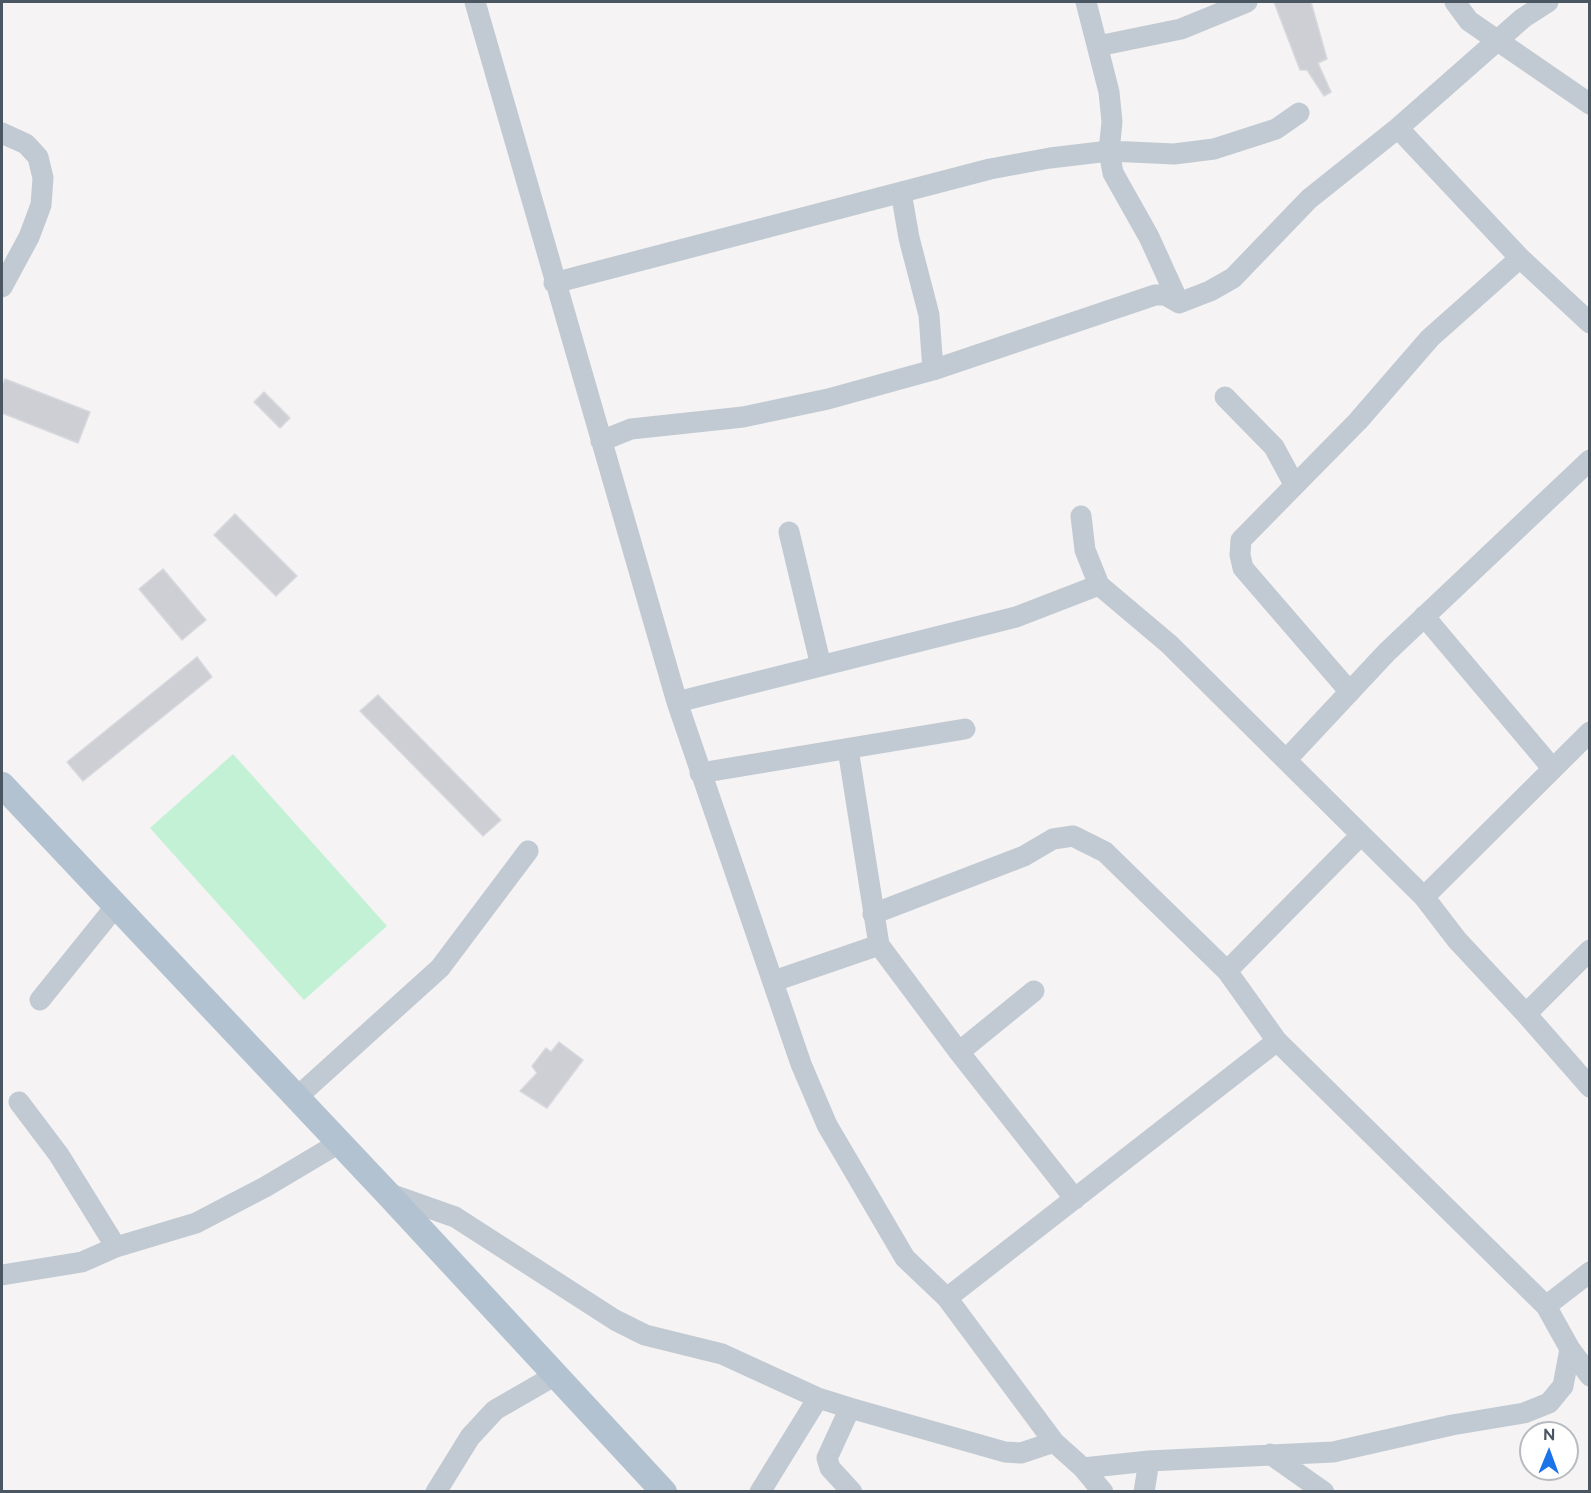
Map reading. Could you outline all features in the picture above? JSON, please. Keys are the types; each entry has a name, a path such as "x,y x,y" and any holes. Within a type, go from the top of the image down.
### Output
{"main road":[{"path":"2,785 664,1491"}],"street":[{"path":"475,2 524,167 554,283 677,702 801,1064 827,1125 905,1258 947,1298 1054,1442 1083,1468 1103,1491"},
{"path":"1086,2 1109,92 1112,122 1109,151 1113,173 1149,237 1179,303"},
{"path":"1098,46 1181,29 1247,2"},
{"path":"1455,2 1469,21 1590,104"},
{"path":"1179,303 1233,278 1310,199 1398,128 1523,18 1548,2"},
{"path":"554,283 990,169 1109,151 1174,154 1214,149 1276,129 1299,113"},
{"path":"1398,128 1520,258 1590,323"},
{"path":"2,133 26,144 38,157 43,178 41,205 29,237 2,287"},
{"path":"901,192 909,238 929,315 933,370"},
{"path":"1350,692 1244,568 1240,540 1358,421 1430,338 1520,258"},
{"path":"601,441 631,429 754,415 828,399 933,370 1155,295 1166,295 1179,303"},
{"path":"1225,397 1274,447 1294,484"},
{"path":"1286,760 1424,616 1590,460"},
{"path":"1081,516 1085,550 1099,585 1169,644 1424,897 1457,940 1590,1087"},
{"path":"789,532 821,666"},
{"path":"677,702 1016,617 1099,585"},
{"path":"1424,616 1553,769"},
{"path":"700,773 965,729"},
{"path":"1424,897 1590,732"},
{"path":"848,749 879,945 959,1052 1075,1199"},
{"path":"1227,971 1361,835"},
{"path":"873,914 1024,856 1053,839 1073,836 1105,852 1227,971 1277,1041 1546,1305 1570,1349 1590,1376"},
{"path":"296,1098 440,968 528,851"},
{"path":"40,1000 115,907"},
{"path":"774,981 879,945"},
{"path":"1526,1014 1590,950"},
{"path":"959,1052 1034,990"},
{"path":"947,1298 1075,1199 1141,1144 1277,1041"},
{"path":"19,1102 58,1155 116,1247"},
{"path":"2,1275 82,1262 116,1247 196,1223 265,1187 339,1143"},
{"path":"387,1193 454,1217 615,1320 645,1335 722,1354 818,1398 1005,1452 1021,1453 1054,1442"},
{"path":"1546,1305 1590,1272"},
{"path":"1083,1468 1149,1461 1333,1452 1537,1410 1549,1403 1563,1386 1570,1349"},
{"path":"436,1491 470,1437 495,1410 554,1376"},
{"path":"760,1491 818,1398"},
{"path":"849,1408 827,1458 830,1468 852,1491"},
{"path":"1270,1454 1324,1491"},
{"path":"1144,1491 1149,1461"}],"green space":[{"path":"233,754 387,926 304,1000 150,828"}],"building":[{"path":"1274,2 1311,2 1327,59 1318,63 1331,92 1324,96 1307,70 1300,70"},
{"path":"5,379 90,412 78,443 2,413 2,387"},
{"path":"264,392 290,418 280,428 254,402"},
{"path":"235,514 297,576 276,596 214,535"},
{"path":"163,569 206,620 182,640 139,589"},
{"path":"197,657 212,677 83,781 67,762"},
{"path":"378,695 501,820 483,836 360,711"},
{"path":"559,1042 583,1060 547,1108 520,1091 537,1073 532,1066 546,1048 551,1052"}]}
